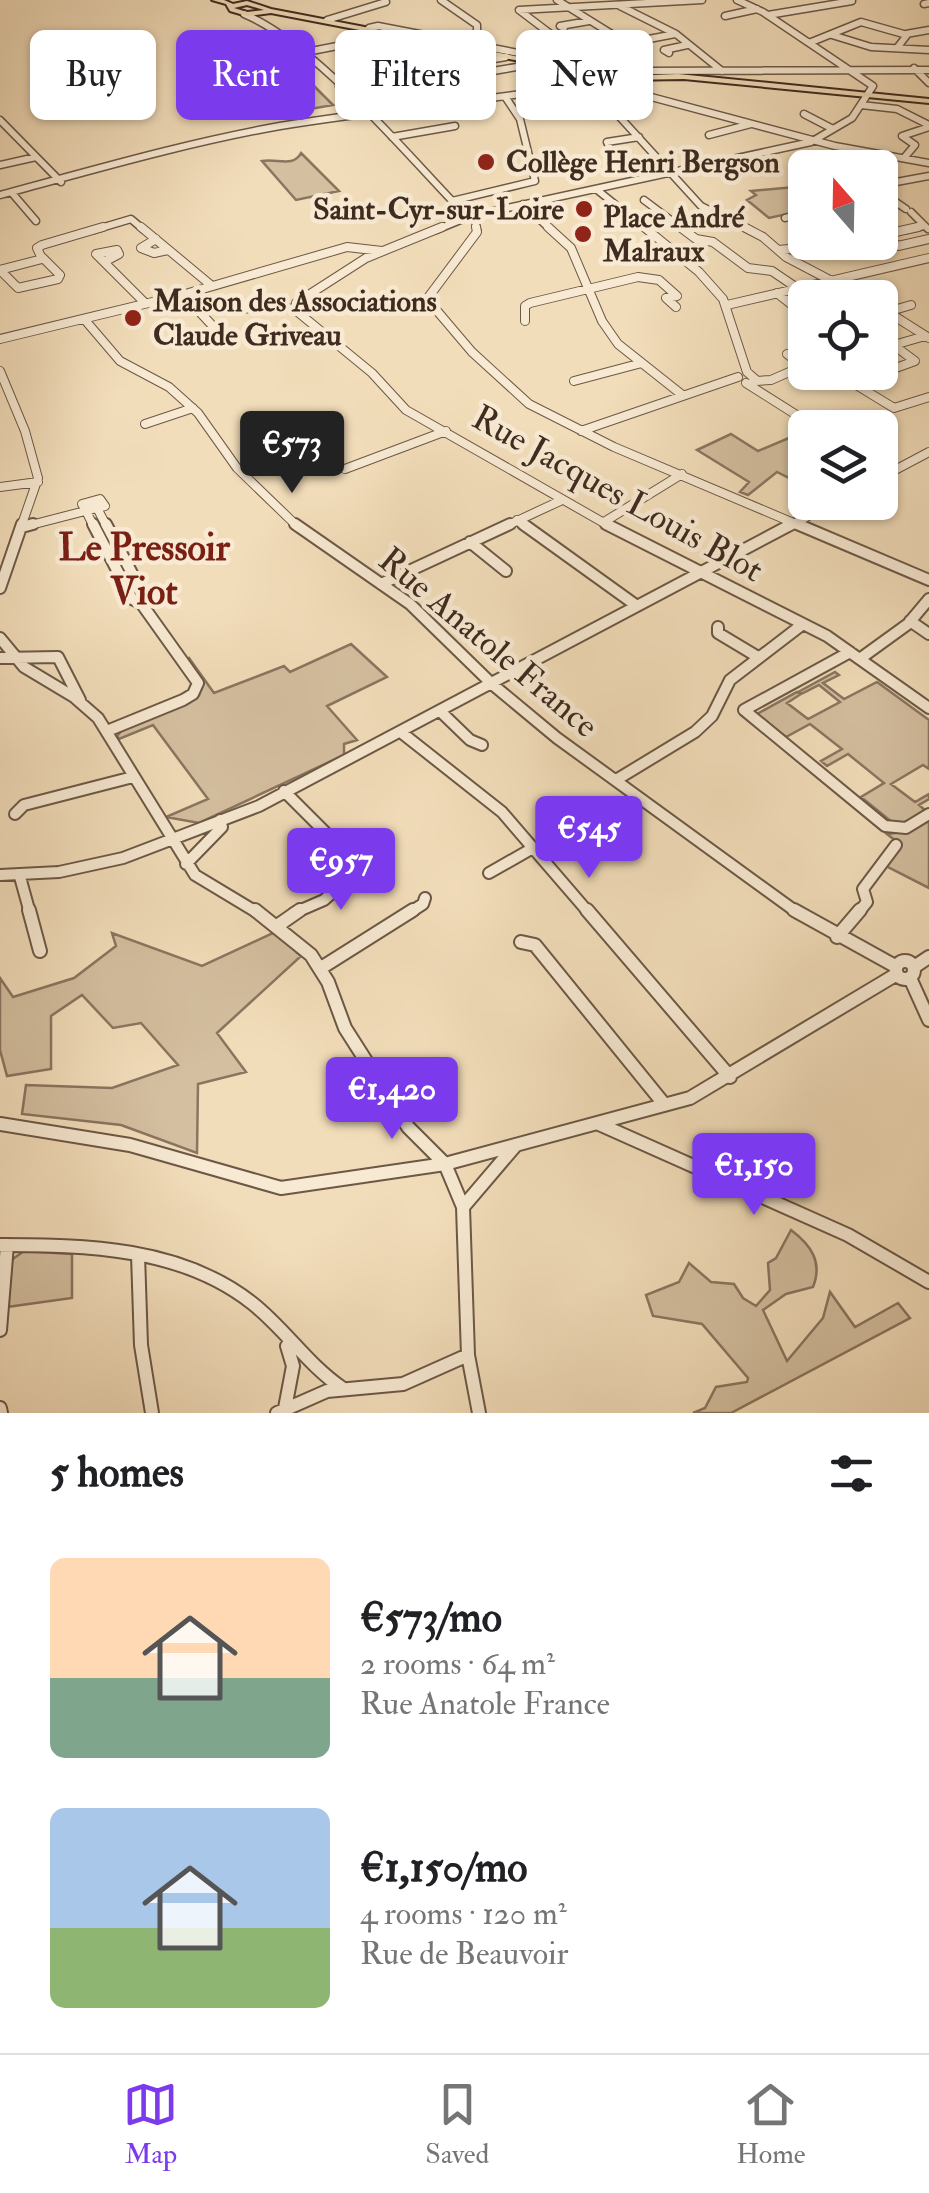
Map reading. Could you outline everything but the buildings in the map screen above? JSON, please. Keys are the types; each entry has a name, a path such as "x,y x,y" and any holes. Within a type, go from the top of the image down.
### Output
{"main road":[{"path":"215,0 368,30"},
{"path":"233,3 232,10 244,14 257,9 381,30"},
{"path":"496,53 516,57"},
{"path":"653,75 722,76 929,100"}],"street":[{"path":"441,0 475,23 478,30"},
{"path":"524,0 526,6 536,8"},
{"path":"557,0 605,30"},
{"path":"611,0 676,34 722,76"},
{"path":"545,30 518,11 702,0"},
{"path":"739,2 764,0"},
{"path":"767,16 852,1"},
{"path":"328,20 386,2"},
{"path":"637,15 670,9 666,2"},
{"path":"299,306 382,251 464,216 477,217 815,140 853,117 873,86 758,9 739,2"},
{"path":"257,9 274,30"},
{"path":"725,16 758,9"},
{"path":"564,28 560,26 589,21"},
{"path":"809,43 861,22 906,34 929,30"},
{"path":"653,38 676,34"},
{"path":"897,48 906,34"},
{"path":"832,35 871,47 929,50"},
{"path":"669,53 664,50 688,44"},
{"path":"496,58 506,56"},
{"path":"315,67 335,83"},
{"path":"914,68 917,76 929,83"},
{"path":"653,72 722,76 929,70"},
{"path":"496,99 516,97"},
{"path":"653,97 815,140 929,164"},
{"path":"452,201 535,181 526,160 522,115 506,98"},
{"path":"861,105 897,109 929,126"},
{"path":"804,114 834,129"},
{"path":"0,196 179,147 335,119"},
{"path":"376,120 464,216"},
{"path":"627,120 638,137 704,208 834,279"},
{"path":"0,121 61,182"},
{"path":"708,135 756,124"},
{"path":"392,137 455,126"},
{"path":"904,158 916,145 902,136 929,126"},
{"path":"617,163 607,142 638,137"},
{"path":"0,165 36,157"},
{"path":"919,168 929,164"},
{"path":"898,187 929,176"},
{"path":"596,189 699,272 727,305 743,374 792,410"},
{"path":"12,193 36,221"},
{"path":"644,200 693,236 713,242 750,269 772,271 788,282"},
{"path":"898,203 926,228"},
{"path":"523,204 571,248 607,330 638,364 680,394"},
{"path":"299,306 427,298 477,232 477,217"},
{"path":"784,218 788,217"},
{"path":"44,258 0,270 18,288 58,279 60,275 37,248 128,219 212,286"},
{"path":"926,228 882,234 898,246 929,239"},
{"path":"666,242 693,236"},
{"path":"156,239 142,248 154,253 168,250"},
{"path":"172,298 347,247 382,251"},
{"path":"778,250 788,249"},
{"path":"830,280 929,258"},
{"path":"104,262 144,303"},
{"path":"526,321 527,304 638,273 660,280 677,296 666,298 676,307"},
{"path":"727,305 788,290"},
{"path":"776,293 788,302"},
{"name":"Rue Jacques Louis Blot","path":"0,339 172,298 236,310 299,306 310,321 372,373 406,410 560,500 804,624 861,658 929,708"},
{"path":"427,298 472,352 518,396 581,430 929,580"},
{"path":"199,304 196,308 222,336"},
{"path":"898,307 911,305"},
{"path":"898,319 927,337"},
{"name":"Rue Anatole France","path":"85,320 120,362 169,388 193,408 237,468 267,500 306,534 410,604 492,684 783,903 836,937 904,971"},
{"path":"898,345 927,337"},
{"path":"898,348 915,361 898,367"},
{"path":"753,382 766,381 803,366 786,354"},
{"path":"574,381 638,364"},
{"path":"0,370 25,431 38,482 0,588"},
{"path":"581,430 743,374"},
{"path":"865,390 894,408 929,397"},
{"path":"145,424 193,408"},
{"path":"346,469 446,431"},
{"path":"898,466 929,452"},
{"path":"604,522 682,474"},
{"path":"0,487 38,482"},
{"path":"381,584 560,500"},
{"path":"22,528 92,510"},
{"path":"92,510 112,535 144,596 140,602"},
{"path":"92,510 100,538 132,599 140,602 196,679 196,689 183,700 107,731"},
{"path":"518,520 637,606"},
{"path":"0,876 81,867 175,842 402,733 801,520"},
{"path":"100,538 112,535"},
{"path":"470,542 506,571"},
{"path":"121,578 133,575"},
{"path":"861,658 910,621 929,599"},
{"path":"910,621 929,634"},
{"path":"616,780 706,723 730,680 804,624"},
{"path":"718,626 718,633 758,657"},
{"path":"0,638 6,658 80,700"},
{"path":"850,652 744,710 885,826 906,828 929,814"},
{"path":"6,658 58,657 80,700 107,731 164,832 175,842 194,875 246,903 321,968 344,1028 408,1127 445,1164 463,1207 468,1355 479,1413"},
{"path":"441,712 470,740 482,746"},
{"path":"402,733 502,812 730,1077"},
{"path":"15,814 24,805 133,777"},
{"path":"284,791 330,838"},
{"path":"186,864 222,827 220,820"},
{"path":"836,937 868,902 864,889 896,844"},
{"path":"489,873 533,848"},
{"path":"277,926 291,914 324,900 371,858"},
{"path":"20,876 40,952"},
{"path":"321,968 423,904 426,898"},
{"path":"521,942 535,945 664,1104"},
{"path":"0,1124 130,1145 282,1188 445,1164 690,1098 929,957"},
{"path":"904,971 929,1020"},
{"path":"598,1124 848,1235 929,1282"},
{"path":"463,1207 473,1188 503,1163 515,1146"},
{"path":"0,1330 3,1245 168,1260 222,1282 260,1310 305,1363 342,1388"},
{"path":"138,1255 141,1345 152,1413"},
{"path":"281,1411 293,1366 283,1336"},
{"path":"281,1411 342,1388 404,1384 468,1355"}],"shaded area":[{"path":"315,87 333,105 315,108"},
{"path":"301,153 339,191 296,200 262,161 294,160"},
{"path":"788,188 788,214 769,218 747,200 756,195 751,191"},
{"path":"731,434 758,451 788,438 788,478 777,472 748,495 740,492 749,482 697,450"},
{"path":"351,644 387,677 327,706 357,740 344,744 344,755 199,823 166,817 208,799 153,725 119,739 117,736 123,729 199,695 186,660 189,658 214,693 284,666 290,672"},
{"path":"835,672 839,675 823,683 844,699 877,682 929,720 929,769 923,765 891,784 915,802 929,794 929,799 919,805 927,812 898,827 861,797 884,783 848,754 827,766 821,761 842,749 810,724 786,737 757,714 797,692 801,694 787,703 808,719 840,702 819,685 800,691"},
{"path":"929,820 929,888 886,866 901,845 887,834 910,831"},
{"path":"275,932 301,956 217,1033 246,1072 198,1084 197,1153 121,1125 22,1114 26,1085 112,1088 178,1065 141,1023 113,1028 82,995 51,1016 51,1069 7,1076 0,1050 0,978 13,997 74,978 116,946 112,933 202,966"},
{"path":"791,1230 809,1248 817,1270 813,1287 786,1294 763,1310 787,1361 823,1318 830,1292 855,1327 898,1303 910,1318 731,1413 693,1413 705,1408 716,1387 747,1382 748,1378 702,1324 653,1316 646,1295 679,1282 689,1263 711,1282 734,1284 743,1298 756,1306 770,1290 768,1263 776,1258"},
{"path":"24,1251 72,1254 72,1298 7,1307 10,1261"}],"place":[{"name":"Collège Henri Bergson","path":"486,162"},
{"name":"Saint-Cyr-sur-Loire","path":"584,209"},
{"name":"Place André Malraux","path":"583,234"},
{"name":"Maison des Associations Claude Griveau","path":"133,318"}],"district":[{"name":"Le Pressoir Viot","path":"144,569"}]}
